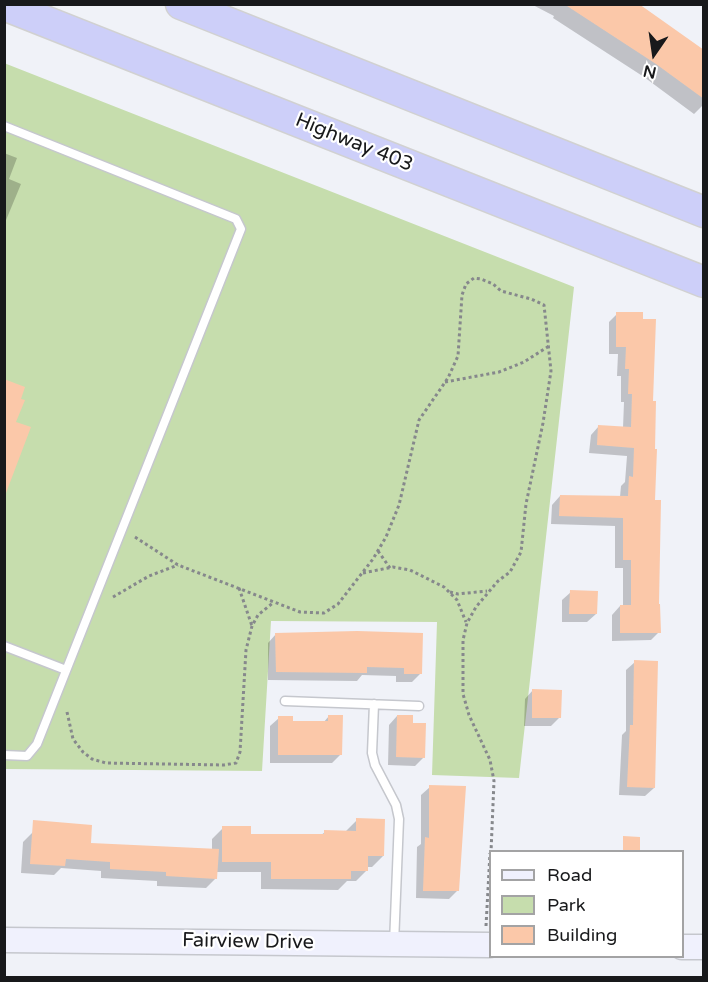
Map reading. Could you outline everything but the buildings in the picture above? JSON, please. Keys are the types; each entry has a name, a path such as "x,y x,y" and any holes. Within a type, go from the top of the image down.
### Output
{"highway":[{"path":"181,4 704,212"},
{"name":"Highway 403","path":"4,5 704,282"}],"main road":[{"name":"Fairview Drive","path":"4,940 488,945"},
{"path":"684,947 704,947"}],"lane":[{"path":"4,126 236,219 241,229 37,744 27,756 4,755"},
{"path":"4,646 66,670"},
{"path":"285,701 418,706"},
{"path":"374,704 372,753 375,765 396,805 399,819 394,944"}],"path":[{"path":"135,537 178,565 300,612 324,613 339,604 386,537 399,505 418,420 445,382 458,356 462,295 466,284 474,278 492,284 501,291 544,305 551,371 526,504 521,552 510,572 487,591 466,623 463,640 463,694 490,760 494,781 491,850"},
{"path":"445,382 499,372 524,362 549,346"},
{"path":"378,551 390,568"},
{"path":"113,597 149,576 178,565"},
{"path":"361,574 390,568 410,570 444,586 457,600 466,623"},
{"path":"239,588 252,626"},
{"path":"449,592 458,594 487,591"},
{"path":"67,712 73,739 92,759 106,764 224,765 236,763 240,752 246,650 252,626 258,615 274,602"},
{"path":"488,945 489,914"}],"green space":[{"path":"4,63 574,287 519,778 432,775 437,622 271,621 262,771 5,769"}]}
